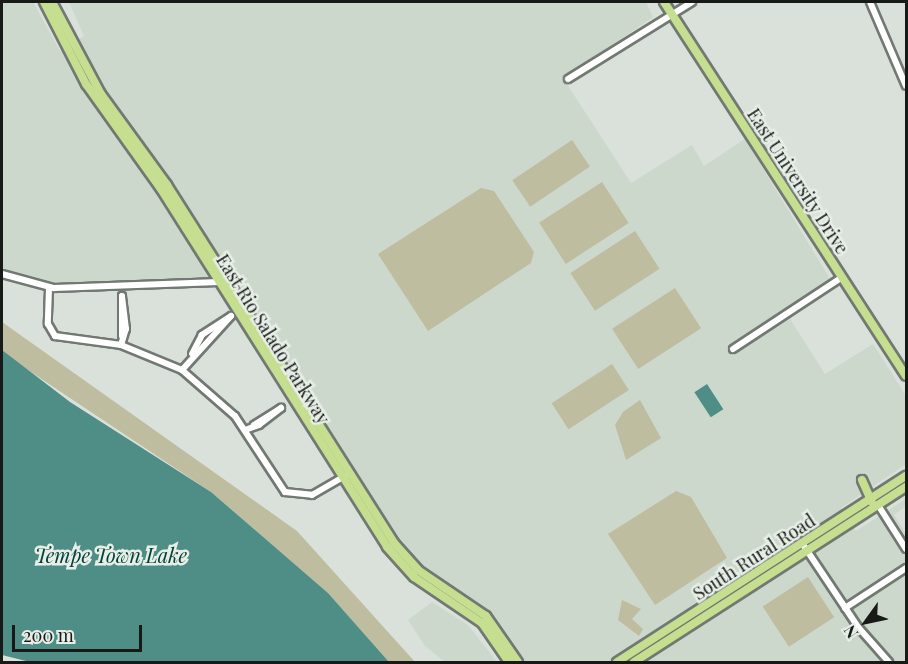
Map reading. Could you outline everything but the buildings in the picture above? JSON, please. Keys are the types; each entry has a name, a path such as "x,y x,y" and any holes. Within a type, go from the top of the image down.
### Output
{"main road":[{"name":"East Rio Salado Parkway","path":"44,2 86,84 219,282 294,400 403,556 486,615 518,663"},
{"name":"East Rio Salado Parkway","path":"52,2 96,87 238,312 346,475 401,565 483,623 509,663"},
{"name":"East University Drive","path":"664,2 906,376"},
{"path":"862,480 875,488 905,477"},
{"name":"South Rural Road","path":"617,663 905,477"},
{"path":"845,527 873,498 862,480"},
{"path":"847,514 863,496 862,480"},
{"name":"South Rural Road","path":"634,663 906,488"}],"street":[{"path":"568,79 692,2"},
{"path":"870,2 906,86"},
{"path":"2,274 49,288 219,282"},
{"path":"733,349 843,277"},
{"path":"121,345 122,287"},
{"path":"49,288 48,324 53,334 121,345 182,370 245,430 273,481 287,493 312,495 346,475"},
{"path":"182,370 192,354 238,312"},
{"path":"245,430 294,400"},
{"path":"878,505 906,549"},
{"path":"802,543 845,608 889,663"},
{"path":"845,608 906,568"}],"shaded area":[{"path":"2,2 33,2 60,51 84,36 69,2 646,2 653,17 563,78 631,183 692,145 704,166 745,139 830,279 734,342 739,351 790,319 825,374 873,344 906,396 906,464 841,508 856,531 906,499 906,506 894,515 906,534 906,662 524,662 486,608 420,565 401,544 230,274 209,283 54,288 2,274"},
{"path":"572,140 590,167 530,207 512,180"},
{"path":"602,182 629,223 566,264 539,223"},
{"path":"481,188 494,191 534,252 531,263 428,331 378,254"},
{"path":"635,231 660,269 595,311 570,273"},
{"path":"675,288 701,328 638,369 612,329"},
{"path":"2,322 297,531 415,662 389,662 328,593 211,492 13,360 2,350"},
{"path":"612,364 629,390 568,429 552,403"},
{"path":"640,400 661,438 626,460 615,425 623,412"},
{"path":"676,491 691,497 727,558 655,605 608,534"},
{"path":"808,577 834,617 789,647 763,606"},
{"path":"622,600 641,609 632,619 643,629 639,636 618,620"},
{"path":"432,602 468,625 497,662 445,662 425,646 408,620"}],"water":[{"name":"Tempe Town Lake","path":"2,350 70,402 211,492 328,593 389,662 30,662 2,655"},
{"path":"707,384 723,409 711,417 694,392"}]}
